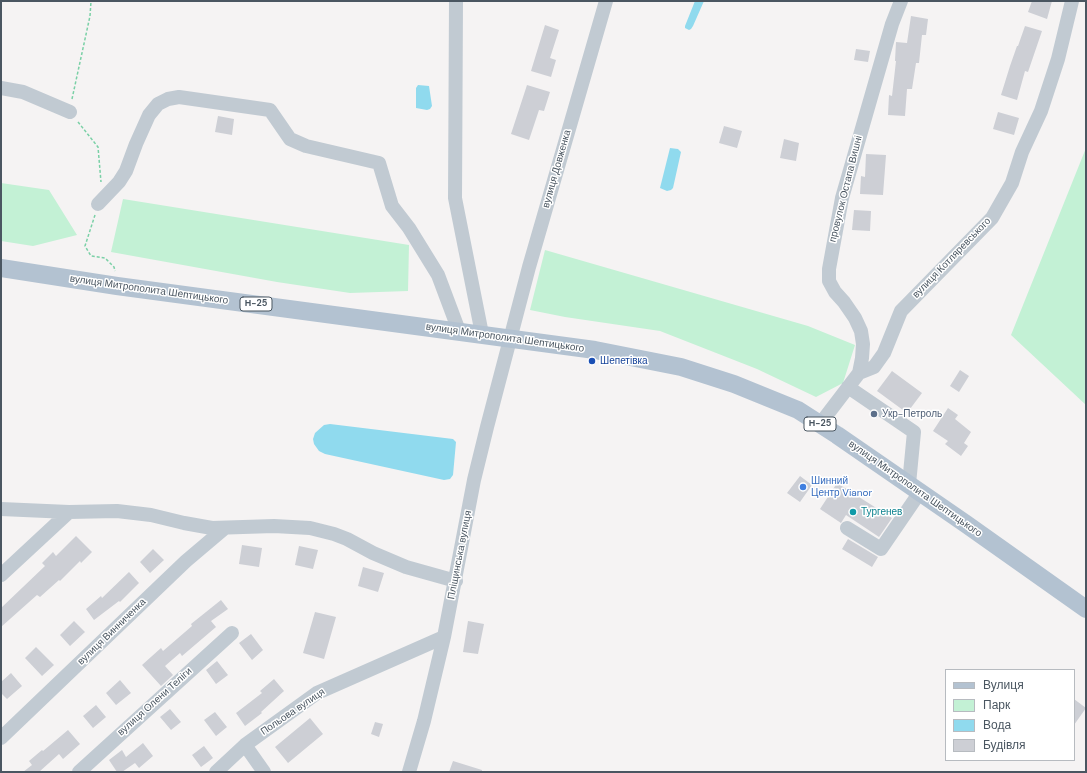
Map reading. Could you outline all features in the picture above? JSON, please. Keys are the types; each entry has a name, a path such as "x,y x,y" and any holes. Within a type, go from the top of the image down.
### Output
{"main road":[{"name":"вулиця Митрополита Шептицького","path":"1,268 117,286 595,350 681,367 734,384 798,410 915,488 1086,609"}],"street":[{"path":"456,1 455,198 482,334"},
{"name":"вулиця Довженка","path":"511,338 529,267 606,1"},
{"name":"провулок Остапа Вишні","path":"859,373 863,344 861,331 855,318 829,281 829,269 842,198 889,32 901,1"},
{"name":"вулиця Котляревського","path":"820,424 859,373 874,367 884,353 902,311 992,218 1012,183 1022,152 1041,111 1058,59 1072,1"},
{"path":"1,88 23,92 70,112"},
{"path":"98,204 119,182 126,171 149,115 158,104 168,99 179,97 270,110 290,139 306,146 379,162 392,206 409,228 438,275 459,331"},
{"name":"Пліщинська вулиця","path":"409,772 424,721 444,637 456,581 474,480 511,338"},
{"path":"847,528 881,549 915,488 914,432 848,387"},
{"path":"1,509 69,512 128,512 151,515 202,526 225,528 274,526 322,530 347,539 392,562 424,573 456,581"},
{"path":"1,575 69,512"},
{"name":"вулиця Винниченка","path":"1,738 186,561 225,528"},
{"name":"вулиця Олени Теліги","path":"79,772 232,633"},
{"name":"Польова вулиця","path":"216,772 245,746 317,693 444,637"},
{"path":"245,746 264,772"}],"path":[{"path":"70,112 90,16 91,1"}],"green space":[{"path":"1086,148 1086,405 1011,335"},
{"path":"1,183 49,190 77,235 33,246 1,241"},
{"path":"123,199 409,245 408,291 350,293 277,282 111,252"},
{"path":"545,250 808,326 855,345 843,383 816,397 757,369 660,331 565,317 530,310"}],"water":[{"path":"695,1 704,1 693,26 689,30 685,28 685,26"},
{"path":"418,85 429,86 432,106 430,109 427,110 416,108 416,88"},
{"path":"670,148 678,149 681,152 673,188 667,191 660,188"},
{"path":"330,424 453,439 456,442 453,475 450,479 444,480 325,454 319,451 314,444 313,439 315,433 324,425"}],"building":[{"path":"1032,1 1052,1 1047,19 1028,12"},
{"path":"911,16 928,19 926,35 922,35 919,63 916,63 912,89 907,89 905,116 888,115 889,95 892,96 896,61 896,42 907,43"},
{"path":"545,25 559,30 550,58 556,60 551,77 531,71"},
{"path":"1025,26 1042,31 1028,72 1025,71 1017,100 1001,95"},
{"path":"856,49 870,51 868,62 854,60"},
{"path":"527,85 550,92 544,111 539,110 529,140 511,134"},
{"path":"998,112 1019,118 1014,135 993,129"},
{"path":"218,116 234,119 232,135 215,132"},
{"path":"724,126 742,131 737,148 719,143"},
{"path":"784,139 799,143 796,161 780,158"},
{"path":"866,154 886,155 883,195 860,194 861,176 865,177"},
{"path":"854,210 871,211 870,231 852,230"},
{"path":"960,370 969,376 959,392 950,386"},
{"path":"892,371 922,393 907,413 877,391"},
{"path":"948,408 958,415 955,419 971,432 964,443 968,446 961,456 945,444 948,441 933,431"},
{"path":"800,476 812,485 800,502 787,493"},
{"name":"Тургенев","path":"837,483 892,518 879,537 846,515 841,523 820,509"},
{"path":"76,536 92,552 81,563 80,561 60,581 59,580 40,597 37,595 1,627 1,608 45,566 42,563 53,552 56,556"},
{"path":"848,539 878,557 872,567 842,549"},
{"path":"242,545 262,548 259,567 239,564"},
{"path":"299,546 318,550 313,569 295,565"},
{"path":"153,549 164,560 150,573 140,562"},
{"path":"363,567 384,573 378,592 358,586"},
{"path":"129,572 139,583 120,602 119,601 94,620 86,609 101,596 102,598"},
{"path":"221,600 228,609 211,621 216,627 182,656 180,653 165,666 173,675 161,686 142,665 161,648 163,651 192,626 191,624"},
{"path":"315,612 336,617 324,659 303,653"},
{"path":"74,621 85,632 70,646 60,635"},
{"path":"468,621 484,624 478,654 463,652"},
{"path":"251,634 263,650 252,660 239,643"},
{"path":"36,647 54,665 42,676 25,658"},
{"path":"217,661 228,675 216,684 206,670"},
{"path":"11,673 22,686 7,699 1,693 1,682"},
{"path":"274,679 284,691 261,712 262,713 245,726 236,713 262,693 260,691"},
{"path":"120,680 131,693 116,705 106,693"},
{"path":"1075,700 1086,708 1075,724"},
{"path":"96,705 106,717 93,728 83,716"},
{"path":"170,709 181,722 171,730 160,717"},
{"path":"215,712 227,727 216,736 204,720"},
{"path":"310,718 323,734 288,763 275,747"},
{"path":"375,722 383,724 379,737 371,734"},
{"path":"68,730 80,744 63,759 59,754 39,772 23,772 32,765 29,761"},
{"path":"143,743 153,756 139,768 135,763 122,772 117,772 109,760 122,750 126,757"},
{"path":"204,746 213,758 201,767 192,755"},
{"path":"453,761 482,770 482,772 449,772"}],"place":[{"name":"Шепетівка","path":"592,361"},
{"name":"Укр-Петроль","path":"874,414"},
{"name":"Шинний Центр Vianor","path":"803,487"},
{"name":"Тургенев","path":"853,512"}]}
